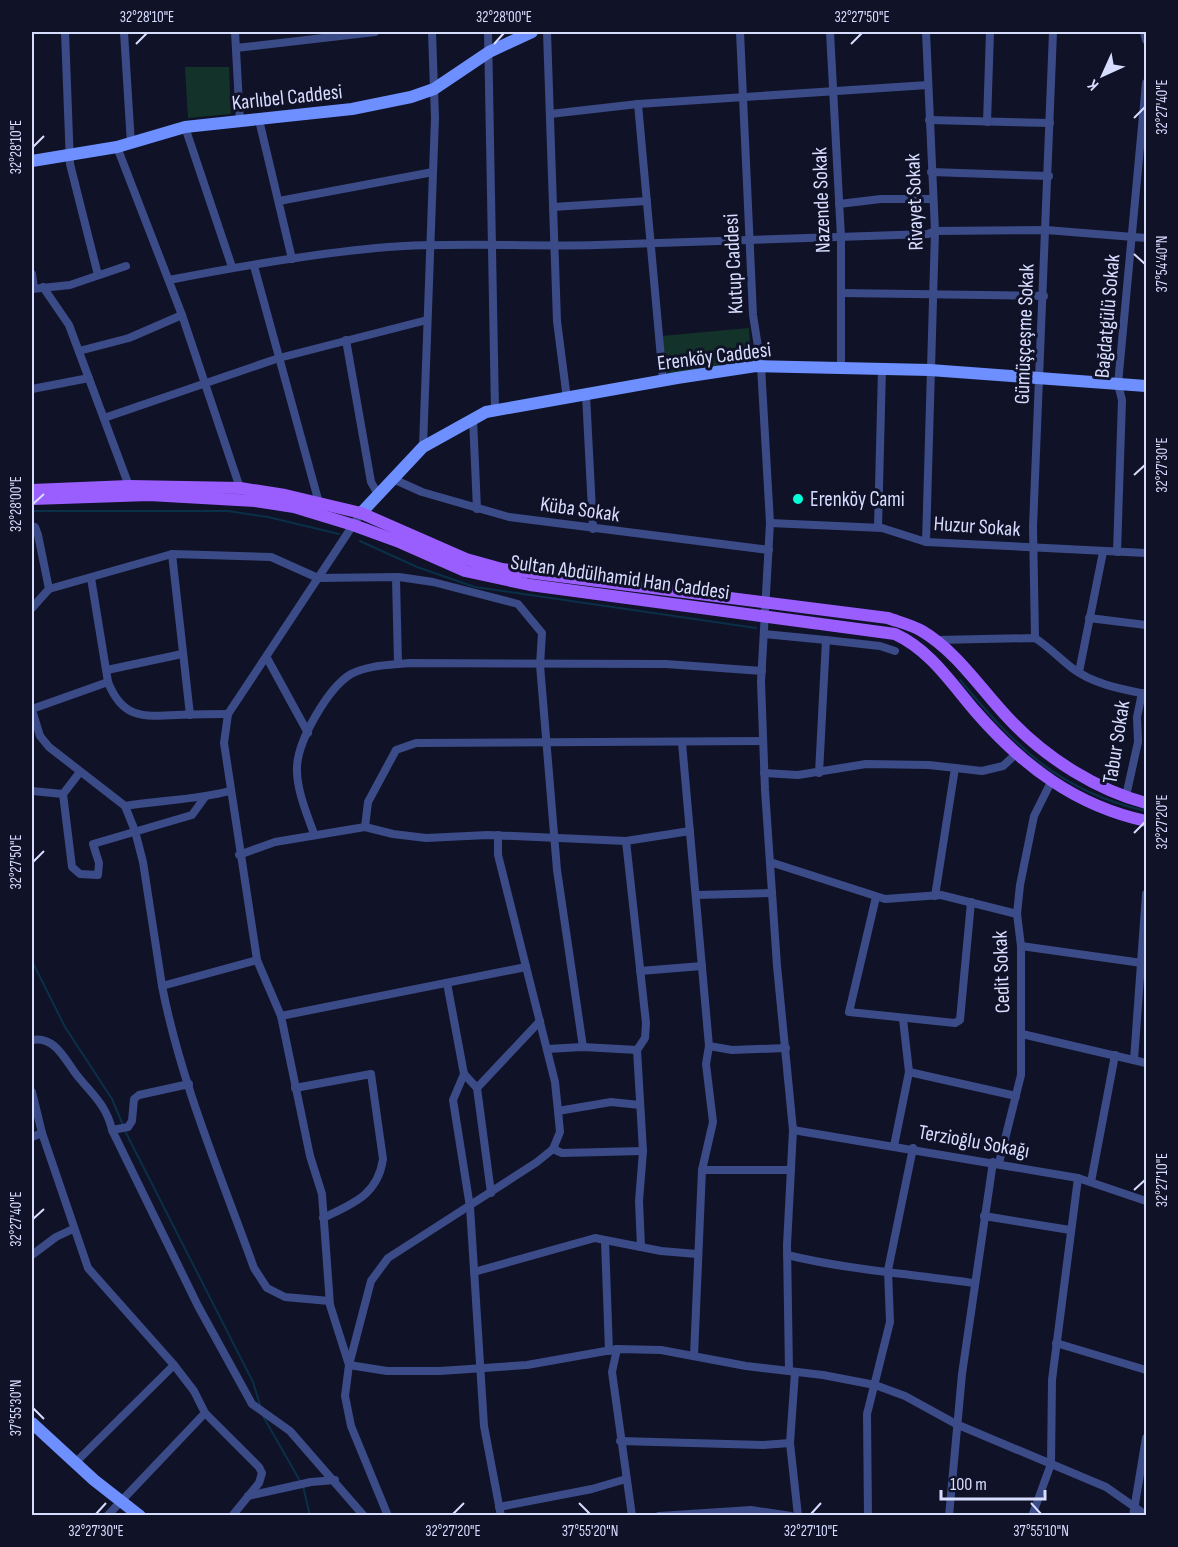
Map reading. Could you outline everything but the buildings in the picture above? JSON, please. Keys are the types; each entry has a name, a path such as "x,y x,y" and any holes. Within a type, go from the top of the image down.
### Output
{"main road":[{"name":"Sultan Abdülhamid Han Caddesi","path":"32,490 129,486 240,488 361,513 466,559 502,569 888,618 920,630 936,640 1032,742 1072,770 1146,803"},
{"name":"Sultan Abdülhamid Han Caddesi","path":"32,499 149,495 255,501 294,507 397,541 465,571 530,585 879,630 908,640 924,652 1016,754 1051,782 1104,808 1146,821"}],"street":[{"path":"65,32 70,154 98,275"},
{"path":"124,32 131,144"},
{"path":"235,32 240,122"},
{"path":"236,48 375,32"},
{"path":"423,447 433,172 432,32"},
{"path":"488,32 494,245 495,411"},
{"name":"Karlıbel Caddesi","path":"32,161 131,144 185,127 352,110 411,98 434,89 489,52 532,32"},
{"path":"547,32 557,321 567,399"},
{"name":"Kutup Caddesi","path":"740,32 753,315 761,366 770,523 762,671 763,741 772,893 793,1130 787,1255 792,1371 790,1443 798,1515"},
{"name":"Nazende Sokak","path":"830,32 835,90 841,237 841,368"},
{"name":"Rivayet Sokak","path":"926,32 934,231 926,542"},
{"path":"987,122 990,32"},
{"name":"Gümüşçeşme Sokak","path":"1035,639 1033,527 1049,176 1053,32"},
{"path":"1144,32 1146,40"},
{"name":"Bağdatgülü Sokak","path":"1117,552 1122,400 1118,384 1145,119 1146,83"},
{"path":"550,114 638,104 928,85"},
{"path":"638,104 663,380"},
{"path":"259,120 292,259"},
{"path":"929,120 1050,123"},
{"path":"185,127 232,267"},
{"path":"117,147 182,315 240,488"},
{"path":"279,201 433,172"},
{"path":"931,172 1049,176"},
{"path":"839,204 880,199 933,199"},
{"path":"553,207 647,201"},
{"path":"169,280 232,267 254,266 387,247 431,245 555,246 749,242 928,234 934,231 1046,230 1146,238"},
{"path":"36,288 70,285 126,266"},
{"path":"254,266 319,503"},
{"path":"32,274 36,288 69,325 129,486"},
{"path":"841,293 908,296 933,294 1044,296"},
{"path":"79,351 129,338 182,315"},
{"path":"104,418 279,358 427,320"},
{"path":"346,340 371,482 378,494"},
{"name":"Erenköy Caddesi","path":"361,513 423,447 473,419 495,411 663,380 761,366 930,370 1146,386"},
{"path":"878,527 882,369"},
{"path":"32,389 89,378"},
{"path":"586,395 593,529"},
{"path":"473,419 477,509"},
{"name":"Küba Sokak","path":"393,479 422,492 509,517 769,550"},
{"path":"349,1365 329,1301 322,1194 295,1088 281,1017 257,960 239,855 237,819 230,791 224,743 228,714 361,513"},
{"name":"Huzur Sokak","path":"770,523 878,527 926,542 1146,553"},
{"path":"32,526 35,527 38,535 49,589"},
{"path":"1078,672 1103,552"},
{"path":"172,554 190,714"},
{"path":"32,608 49,589 172,554 271,557 318,578 396,578 432,582 518,604 542,633 540,665 554,838 563,921 583,1047"},
{"path":"91,578 108,682 114,697 127,710 143,717 228,714"},
{"path":"396,578 398,664"},
{"path":"1089,618 1146,625"},
{"path":"764,634 880,646 895,651"},
{"path":"936,640 1035,639 1078,672 1113,688 1144,694"},
{"path":"819,773 826,640"},
{"path":"107,670 183,654"},
{"path":"267,658 308,733"},
{"path":"314,834 302,798 297,767 308,733 333,690 352,674 375,667 398,664 666,664 762,671"},
{"path":"108,682 32,709 40,736 49,747 125,806 135,831 162,986 178,1056 254,1268 267,1288 285,1297 329,1301"},
{"name":"Tabur Sokak","path":"1126,796 1138,742 1138,701 1144,694"},
{"path":"365,827 368,802 396,750 416,743 763,741"},
{"path":"682,743 709,1046 706,1064 713,1122 702,1170 694,1356"},
{"path":"764,773 819,773 866,764 982,771 1003,766 1016,754"},
{"path":"935,896 955,768"},
{"path":"80,772 63,794 72,867 80,874 98,875 99,864 93,844 192,815 205,797"},
{"name":"Cedit Sokak","path":"949,1515 956,1424 984,1216 996,1163 1021,1075 1022,1034 1019,1008 1021,946 1017,914 1020,885 1034,816 1051,782"},
{"path":"32,791 63,794"},
{"path":"125,806 164,799 205,797 230,791"},
{"path":"239,855 275,842 365,827 393,834 426,838 498,835 626,841 690,831"},
{"path":"388,1515 351,1426 345,1396 349,1365 371,1281 388,1258 470,1207 553,1149 560,1132 547,1049 498,855 498,835"},
{"path":"626,841 646,1023 645,1038 637,1050 643,1151 639,1201 641,1247"},
{"path":"770,862 876,897 900,899 935,896 971,902 1017,914"},
{"path":"696,896 772,893"},
{"path":"1134,1060 1146,894"},
{"path":"876,897 849,1012 955,1023 960,1020 971,902"},
{"path":"1021,946 1142,963"},
{"path":"162,986 257,960"},
{"path":"640,971 702,966"},
{"path":"281,1017 526,967"},
{"path":"447,983 464,1074 477,1088 491,1193"},
{"path":"894,1146 909,1072 903,1019"},
{"path":"477,1088 540,1021"},
{"path":"1022,1034 1146,1063"},
{"path":"32,1040 36,1039 54,1046 67,1058 78,1078 93,1091 121,1128 198,1306 252,1404 290,1431 364,1515"},
{"path":"709,1046 732,1050 786,1048"},
{"path":"547,1049 583,1047 637,1050"},
{"path":"1091,1182 1115,1055"},
{"path":"909,1072 1016,1096"},
{"path":"295,1088 371,1074 383,1159 381,1172 374,1188 359,1201 323,1218"},
{"path":"464,1074 453,1100 470,1207 484,1426 500,1511 626,1479"},
{"path":"121,1128 132,1121 136,1097 189,1084"},
{"path":"32,1092 42,1133 88,1268 174,1365 194,1391 204,1413 259,1467 262,1473 259,1483 232,1515"},
{"path":"558,1111 611,1102 640,1104"},
{"name":"Terzioğlu Sokağı","path":"793,1130 913,1148 1078,1178 1146,1201"},
{"path":"32,1137 42,1133"},
{"path":"868,1515 865,1429 890,1322 888,1270 913,1148"},
{"path":"553,1149 562,1152 643,1151"},
{"path":"702,1170 791,1170"},
{"path":"1032,1515 1051,1464 1052,1380 1078,1178"},
{"path":"984,1216 1070,1230"},
{"path":"32,1255 56,1237 73,1229"},
{"path":"474,1272 595,1238 697,1254"},
{"path":"605,1240 613,1350 612,1372 632,1515"},
{"path":"787,1255 835,1267 888,1270 974,1283"},
{"path":"1056,1343 1146,1370"},
{"path":"349,1365 387,1371 440,1371 480,1366 527,1365 613,1350 661,1350 875,1385 905,1396 956,1424 1106,1487 1133,1512 1146,1515"},
{"path":"75,1462 174,1365"},
{"path":"107,1515 204,1413"},
{"path":"32,1423 75,1462 141,1515"},
{"path":"1133,1512 1146,1438"},
{"path":"620,1441 763,1445 790,1443"},
{"path":"248,1497 311,1482 335,1480"},
{"path":"659,1515 751,1510 792,1515"}],"green space":[{"path":"185,67 229,67 231,114 188,118"},
{"path":"749,328 751,361 668,375 661,336"}],"waterway":[{"path":"32,511 228,511 268,517 339,534"},
{"path":"360,541 417,567 475,587 756,628"},
{"path":"960,680 1000,726 1041,763 1088,792 1146,811"},
{"path":"32,961 65,1027 112,1099 123,1125"},
{"path":"125,1131 253,1382 261,1408"},
{"path":"263,1416 300,1481"},
{"path":"303,1486 310,1516"}],"place":[{"name":"Erenköy Cami","path":"798,499"}]}
